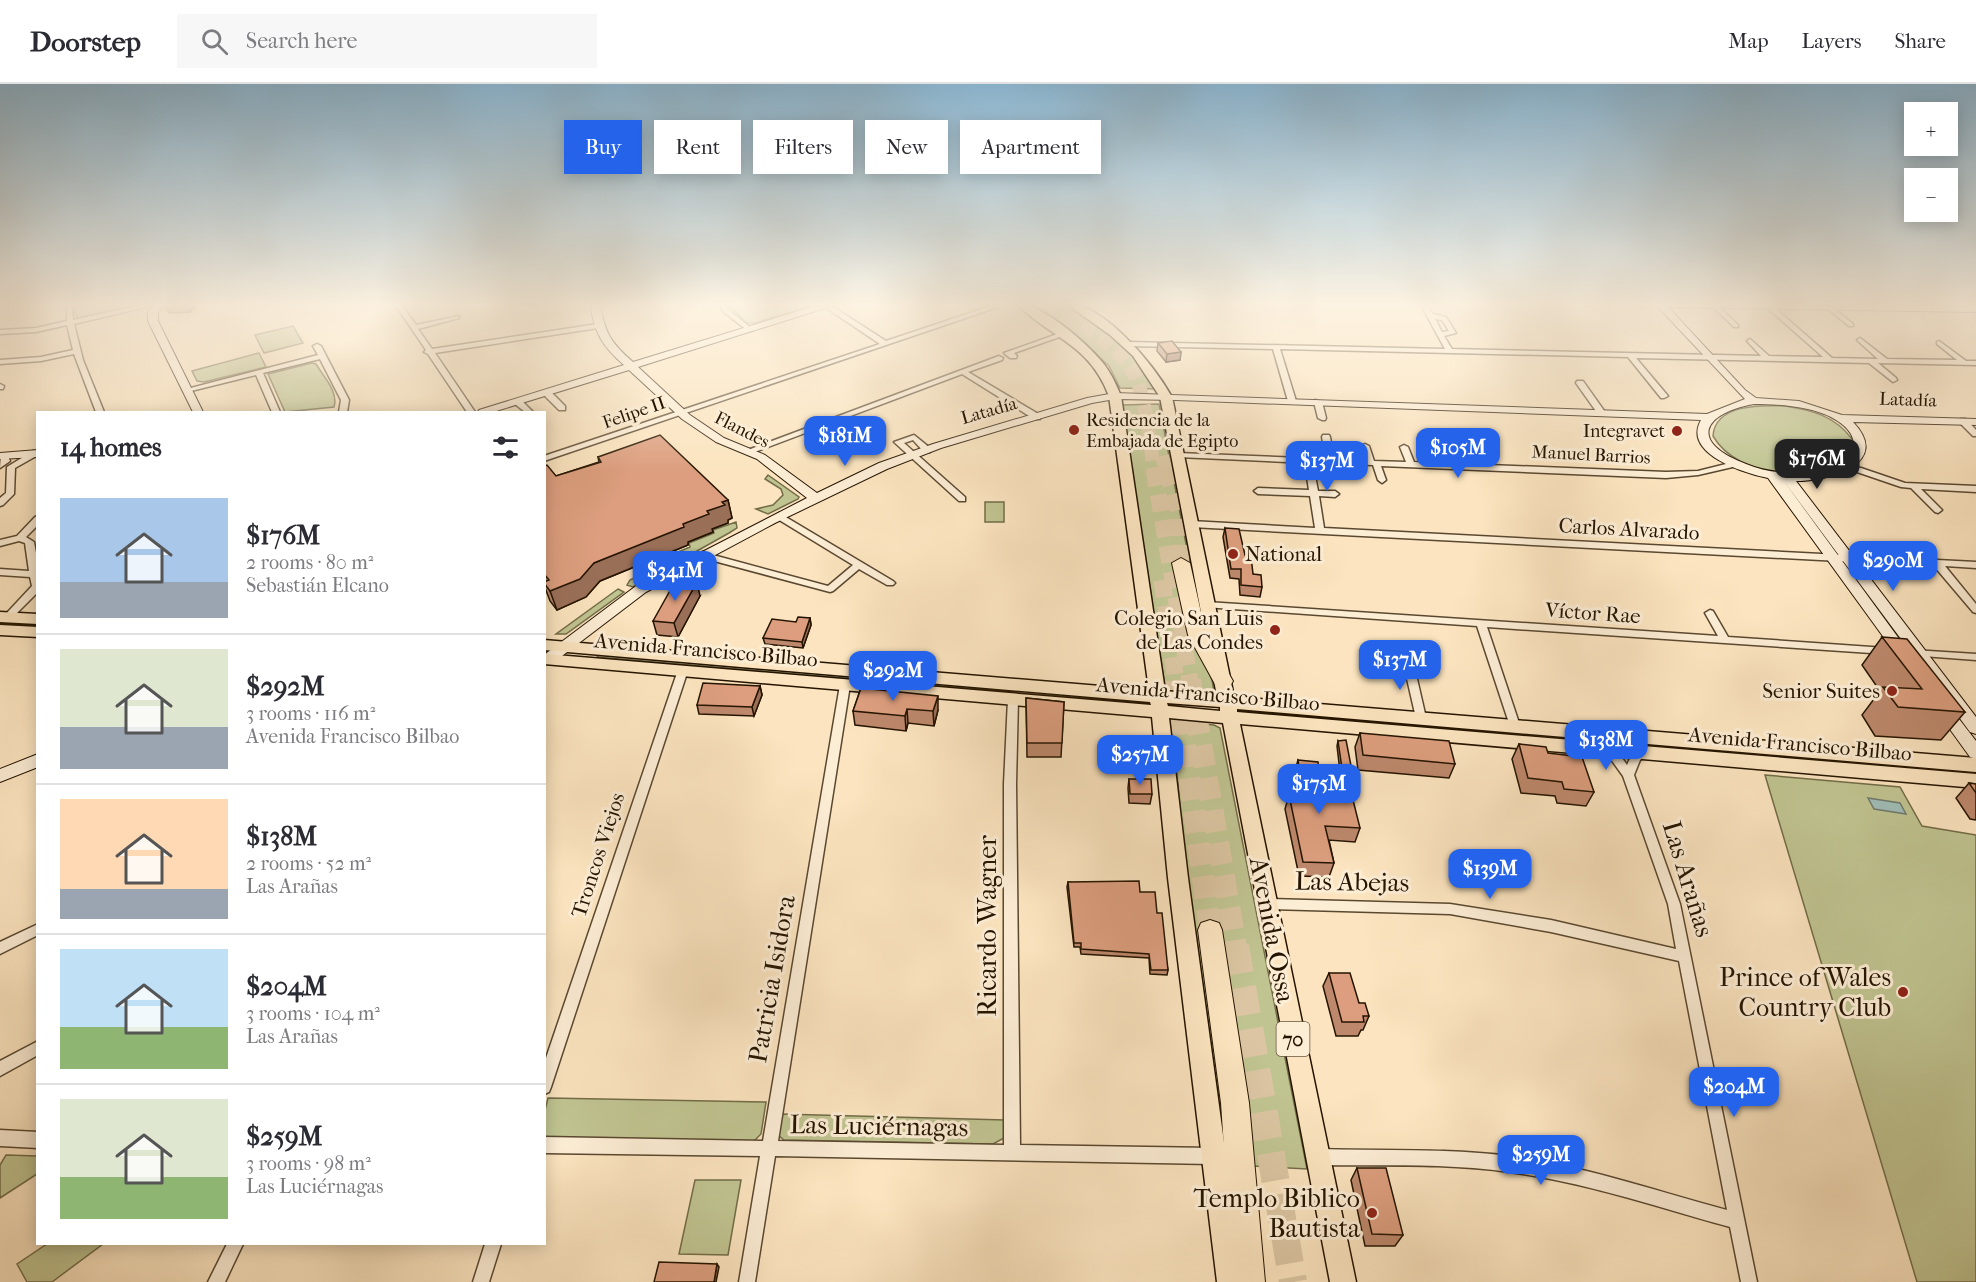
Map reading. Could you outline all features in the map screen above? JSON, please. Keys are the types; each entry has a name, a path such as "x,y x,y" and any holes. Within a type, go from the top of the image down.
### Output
{"highway":[{"path":"1181,563 1197,635 1223,681"},
{"path":"1210,930 1235,1103 1249,1282"}],"main road":[{"path":"1092,359 1100,366 1115,396 1158,704 1212,1156 1230,1282"},
{"path":"1143,359 1166,397 1223,681"},
{"path":"2,622 36,619"},
{"path":"2,622 36,631"},
{"name":"Avenida Francisco Bilbao","path":"546,656 566,646 1230,710 1611,751 1643,746 1976,765"},
{"name":"Avenida Francisco Bilbao","path":"546,656 1013,699 1158,704"},
{"name":"70","path":"1223,681 1230,710"},
{"name":"Avenida Francisco Bilbao","path":"1230,710 1421,718 1515,726 1643,746 1976,781"},
{"name":"Avenida Ossa","path":"1230,710 1266,904 1343,1282"}],"street":[{"path":"0,362 41,359"},
{"path":"79,359 100,411"},
{"path":"172,359 198,411"},
{"path":"187,390 311,359"},
{"path":"324,359 345,400 343,411"},
{"path":"433,359 470,411"},
{"name":"Flandes","path":"622,359 682,412 712,435 749,451 779,470 815,498"},
{"path":"491,411 657,359"},
{"name":"Felipe II","path":"546,458 840,359"},
{"path":"749,451 996,359"},
{"path":"1279,359 1292,401"},
{"path":"1633,359 1664,396"},
{"path":"1705,359 1738,404"},
{"path":"1706,359 1754,402"},
{"path":"1823,359 1976,363"},
{"path":"1960,359 1965,363"},
{"path":"1870,360 1893,380"},
{"path":"962,371 1038,417"},
{"path":"259,372 276,411"},
{"path":"1580,383 1601,412"},
{"path":"547,393 562,408"},
{"name":"Latadía","path":"566,646 641,589 702,555 815,498 927,450 1091,400 1115,396 1166,397 1709,417"},
{"path":"518,402 528,411"},
{"path":"1318,402 1322,418"},
{"path":"1851,466 1858,456 1860,441 1854,429 1840,418 1798,404 1754,402 1738,404 1709,417 1702,430 1705,441 1714,451 1734,464 1779,476 1816,475 1851,466 1888,482 1914,486 1976,489"},
{"name":"Latadía","path":"1840,418 1976,422"},
{"path":"1963,422 1976,434"},
{"path":"927,450 914,437 899,441 962,499"},
{"path":"1326,437 1330,461"},
{"path":"1365,446 1382,480"},
{"path":"1404,447 1411,464"},
{"path":"0,504 10,494 3,464 36,453"},
{"name":"Manuel Barrios","path":"1178,455 1676,475 1734,464"},
{"path":"1309,465 1320,530"},
{"path":"1779,476 1832,558 1976,753"},
{"path":"1779,476 1848,558 1976,728"},
{"path":"1914,486 1938,510"},
{"path":"1258,490 1335,494"},
{"path":"779,516 890,583"},
{"path":"0,543 20,538 36,521"},
{"name":"Carlos Alvarado","path":"1191,524 1976,565"},
{"path":"2,622 34,592 35,574 29,542 20,538"},
{"path":"702,555 830,590 858,565"},
{"path":"1937,563 1976,610"},
{"path":"0,572 35,574"},
{"name":"Víctor Rae","path":"1207,605 1976,657"},
{"path":"1710,613 1725,640"},
{"path":"1481,624 1515,726"},
{"name":"Troncos Viejos","path":"546,1081 682,670"},
{"path":"1410,670 1421,718"},
{"name":"Patricia Isidora","path":"747,1282 845,685"},
{"name":"Ricardo Wagner","path":"1012,1152 1013,699"},
{"path":"1628,775 1643,746"},
{"name":"Las Arañas","path":"1611,751 1628,775 1671,891 1749,1282"},
{"path":"0,776 36,761"},
{"name":"Las Abejas","path":"1266,904 1450,909 1551,926 1685,957"},
{"path":"0,948 36,930"},
{"path":"0,1069 36,1048"},
{"path":"0,1137 36,1140"},
{"name":"Las Luciérnagas","path":"546,1145 1212,1156"},
{"path":"1317,1157 1467,1160 1509,1164 1550,1171 1736,1221"},
{"path":"216,1282 234,1245"},
{"path":"481,1282 493,1245"}],"green space":[{"path":"237,359 262,359 266,367 204,382 197,381 192,371"},
{"path":"1101,359 1137,359 1155,389 1120,388 1109,366"},
{"path":"316,364 332,390 334,407 285,411 268,374"},
{"path":"1159,404 1205,642 1179,591 1180,598 1191,636 1212,681 1213,694 1170,692 1165,687 1122,405"},
{"path":"1785,406 1814,412 1838,425 1852,439 1850,454 1835,463 1817,469 1777,472 1740,461 1725,450 1713,436 1716,425 1730,412 1752,407"},
{"path":"768,475 799,497 768,514 756,509 773,505 783,495 781,489 765,479"},
{"path":"985,502 1004,502 1004,522 985,522"},
{"path":"736,522 737,528 729,533 633,587 627,585 630,580 657,566 659,560 690,547 689,543 714,533 713,530"},
{"path":"618,589 624,592 566,634 556,634"},
{"path":"599,655 1098,697 1098,700 597,657"},
{"path":"1310,719 1375,721 1613,743 1607,745"},
{"path":"1174,721 1214,725 1220,728 1307,1169 1252,1166 1226,1102 1222,1164 1184,862 1178,783 1170,723"},
{"name":"Prince of Wales Country Club","path":"1765,775 1900,787 1922,826 1976,835 1976,1282 1917,1282"},
{"path":"548,1098 766,1102 761,1134 754,1141 546,1139"},
{"path":"781,1114 1005,1120 1004,1138 993,1144 784,1140 778,1135"},
{"path":"6,1155 36,1156 36,1175 0,1198 0,1165"},
{"path":"695,1180 741,1180 728,1255 679,1254"},
{"path":"46,1245 102,1245 52,1282 27,1282 17,1264"}],"water":[{"path":"1868,798 1900,803 1906,814 1874,809"}],"building":[{"path":"660,435 728,500 722,502 725,505 707,511 709,514 683,524 684,527 594,563 580,579 550,591 546,586 546,581 549,580 546,576 546,465 556,476 601,462 598,457"},
{"path":"1225,528 1239,529 1245,555 1251,556 1253,574 1261,575 1262,587 1241,585 1241,569 1231,569"},
{"path":"676,580 697,582 674,623 653,621"},
{"path":"798,617 810,618 802,642 763,638 772,619 796,622"},
{"path":"1882,637 1907,639 1965,712 1898,707 1883,687 1922,689"},
{"path":"703,683 760,686 752,707 697,705"},
{"path":"861,688 938,696 933,711 907,709 905,716 853,711"},
{"path":"1026,698 1064,702 1062,743 1027,743"},
{"path":"1360,733 1449,741 1455,764 1363,755"},
{"path":"1346,740 1353,776 1343,775 1338,741"},
{"path":"1519,744 1546,747 1548,753 1582,757 1594,792 1564,789 1562,782 1528,778"},
{"path":"1298,760 1318,762 1321,793 1352,796 1360,828 1325,826 1334,863 1303,862 1289,795 1303,795"},
{"path":"1129,779 1151,779 1152,794 1130,794"},
{"path":"1969,783 1976,784 1976,793"},
{"path":"1139,881 1140,892 1155,892 1157,913 1162,913 1168,970 1151,970 1149,954 1081,949 1081,943 1074,943 1068,882"},
{"path":"1329,973 1350,973 1359,1003 1365,1003 1369,1016 1363,1016 1364,1022 1342,1022"},
{"path":"1357,1168 1386,1168 1403,1235 1372,1234"},
{"path":"659,1262 717,1264 714,1282 654,1282"}],"tunnel":[{"path":"1123,359 1134,374 1140,389 1154,471"},
{"path":"1162,456 1166,471"},
{"path":"1154,469 1190,681"},
{"path":"1166,469 1180,515 1181,563"},
{"path":"1162,580 1176,681"},
{"path":"1176,680 1210,930"},
{"path":"1190,680 1236,947"},
{"path":"1235,946 1293,1282"}],"place":[{"name":"Residencia de la Embajada de Egipto","path":"1074,430"},
{"name":"Integravet","path":"1677,431"},
{"name":"National","path":"1233,554"},
{"name":"Colegio San Luis de Las Condes","path":"1275,630"},
{"name":"Senior Suites","path":"1892,691"},
{"name":"Prince of Wales Country Club","path":"1903,992"},
{"name":"Templo Biblico Bautista","path":"1372,1213"}]}
